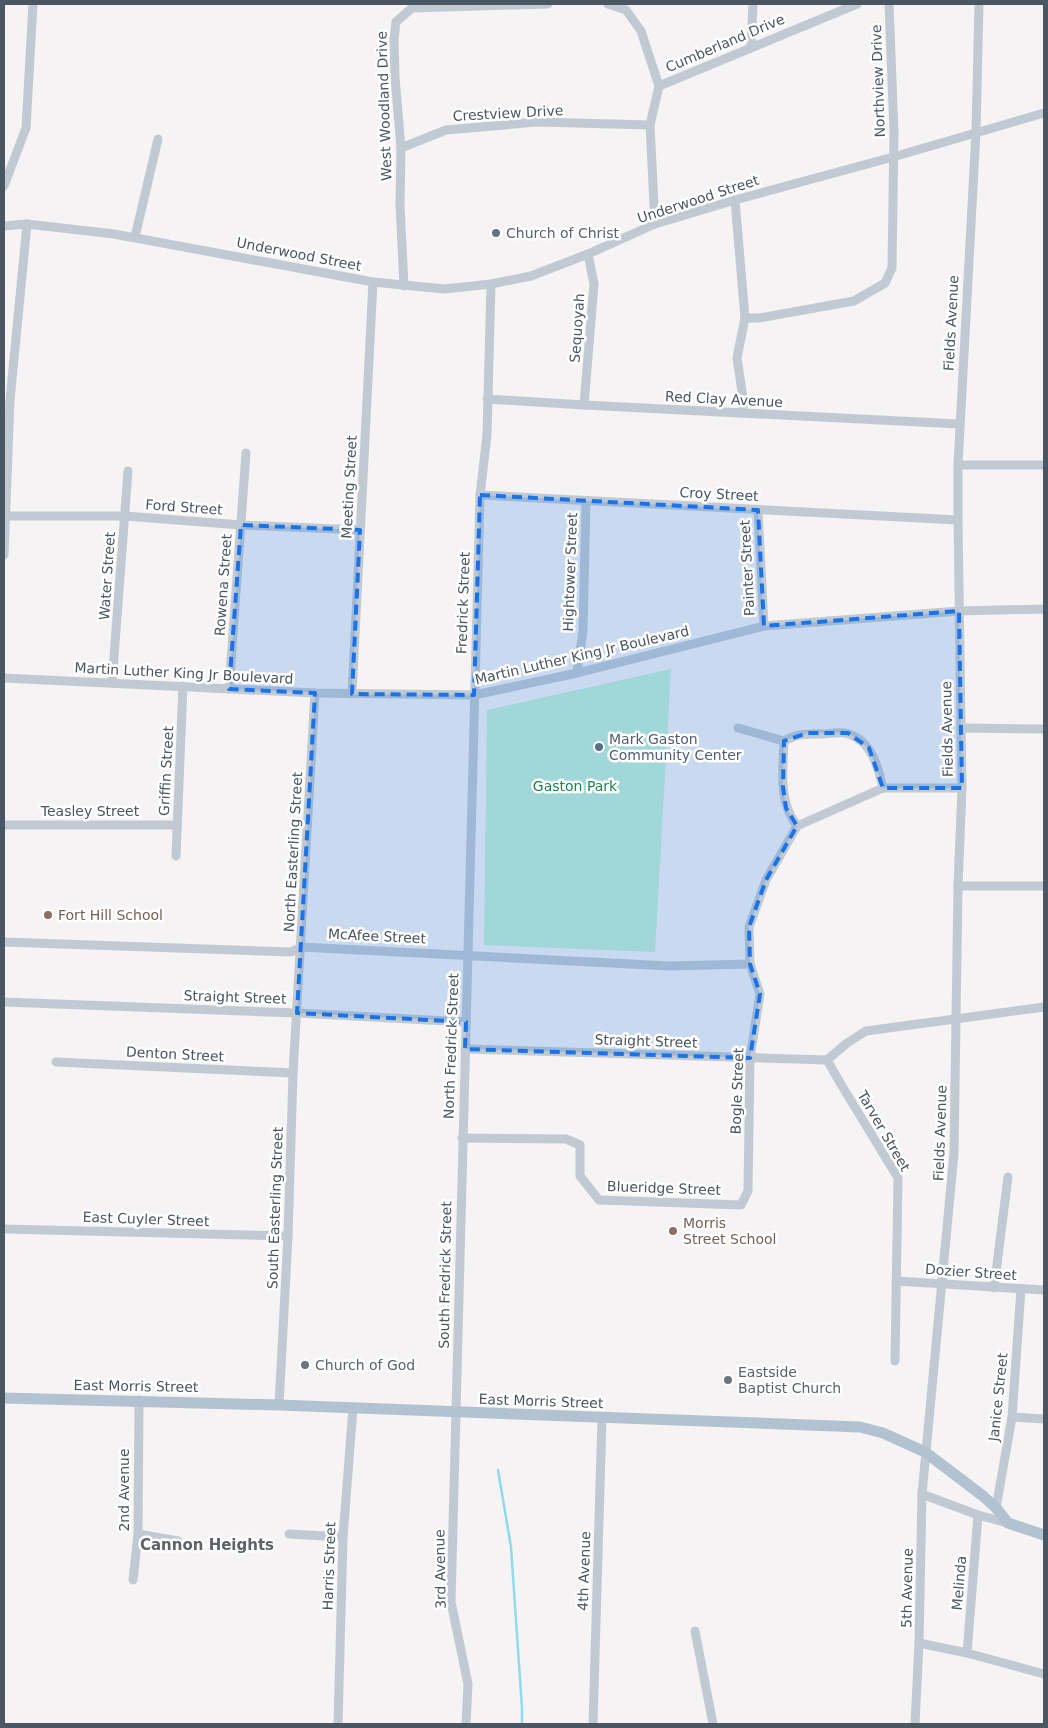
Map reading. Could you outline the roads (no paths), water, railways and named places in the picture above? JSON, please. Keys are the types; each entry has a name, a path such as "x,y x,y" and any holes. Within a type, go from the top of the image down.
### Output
{"main road":[{"name":"East Morris Street","path":"4,1398 138,1400 860,1427 883,1433 925,1452 983,1496 1008,1523"},
{"path":"1008,1523 1044,1536"}],"street":[{"path":"4,186 26,128 33,4"},
{"name":"West Woodland Drive","path":"404,286 400,205 401,148 395,77 394,40 396,22 412,8 421,6 548,4"},
{"path":"608,4 626,10 641,30 659,86 650,125 654,224"},
{"path":"751,47 753,4"},
{"name":"Cumberland Drive","path":"659,86 857,4"},
{"name":"Northview Drive","path":"745,318 759,318 854,301 885,283 892,268 893,157 889,4"},
{"name":"Fields Avenue","path":"925,1452 954,1172 958,886 962,788 958,465 976,132 979,4"},
{"name":"Underwood Street","path":"4,226 27,224 135,237 372,282 404,286 444,289 491,284 531,276 588,254 654,224 1044,113"},
{"name":"Crestview Drive","path":"401,148 446,130 537,122 650,125"},
{"path":"135,237 158,139"},
{"path":"735,200 745,318 737,358 743,398 743,413"},
{"path":"4,556 7,400 27,224"},
{"name":"Sequoyah","path":"584,406 594,284 588,254"},
{"name":"Meeting Street","path":"352,694 372,282"},
{"name":"Fredrick Street","path":"467,954 480,495 487,435 491,284"},
{"name":"Red Clay Avenue","path":"487,398 584,406 959,424"},
{"name":"Rowena Street","path":"229,689 246,453"},
{"path":"958,465 1044,466"},
{"name":"Water Street","path":"112,683 128,471"},
{"name":"Croy Street","path":"480,495 958,520"},
{"name":"Hightower Street","path":"577,673 583,631 586,501"},
{"name":"Painter Street","path":"758,510 764,626"},
{"name":"Ford Street","path":"5,516 125,516 241,525 360,530"},
{"name":"Martin Luther King Jr Boulevard","path":"4,678 315,693 474,695 577,673 764,626 959,611 1044,609"},
{"name":"Griffin Street","path":"176,856 183,686"},
{"name":"North Easterling Street","path":"297,1013 315,693"},
{"path":"738,728 784,741 795,735 807,733 848,734 869,748 878,766 883,788"},
{"path":"961,728 1044,729"},
{"path":"784,741 783,787 786,808 797,826 883,788 962,788"},
{"name":"Teasley Street","path":"4,825 177,825"},
{"name":"Bogle Street","path":"748,1191 750,1058 760,994 750,964 749,927 766,880 797,826"},
{"path":"958,886 1044,886"},
{"name":"McAfee Street","path":"4,942 292,952 301,946 669,966 750,964"},
{"name":"North Fredrick Street","path":"462,1138 467,954"},
{"name":"Straight Street","path":"4,1002 297,1013 466,1022"},
{"path":"827,1060 847,1043 866,1031 1044,1007"},
{"name":"South Easterling Street","path":"279,1405 297,1013"},
{"name":"Straight Street","path":"465,1049 827,1060"},
{"name":"Tarver Street","path":"827,1060 898,1178 895,1361"},
{"name":"Denton Street","path":"56,1062 293,1073"},
{"name":"Blueridge Street","path":"462,1138 566,1139 580,1145 580,1176 599,1200 741,1205 748,1191"},
{"name":"South Fredrick Street","path":"455,1412 462,1138"},
{"path":"994,1288 1008,1177"},
{"name":"East Cuyler Street","path":"4,1229 288,1236"},
{"name":"Dozier Street","path":"896,1281 1044,1290"},
{"name":"Janice Street","path":"996,1508 1012,1417 1021,1289"},
{"name":"2nd Avenue","path":"133,1580 138,1534 138,1400"},
{"name":"Harris Street","path":"338,1724 343,1537 353,1408"},
{"name":"3rd Avenue","path":"455,1412 451,1602 468,1684 466,1724"},
{"path":"1012,1417 1044,1419"},
{"name":"4th Avenue","path":"593,1724 602,1418"},
{"name":"5th Avenue","path":"915,1724 925,1452"},
{"path":"922,1494 978,1515 1008,1523"},
{"name":"Melinda","path":"967,1653 978,1515"},
{"path":"138,1534 178,1541"},
{"path":"289,1534 343,1537"},
{"path":"695,1631 714,1724"},
{"path":"919,1643 967,1653 1044,1674"}],"waterway":[{"path":"498,1470 511,1547 522,1724"}],"place":[{"name":"Church of Christ","path":"496,233"},
{"name":"Mark Gaston Community Center","path":"599,747"},
{"name":"Fort Hill School","path":"48,915"},
{"name":"Morris Street School","path":"673,1231"},
{"name":"Church of God","path":"305,1365"},
{"name":"Eastside Baptist Church","path":"728,1380"}],"district":[{"name":"Cannon Heights","path":"207,1545"}],"park label":[{"name":"Gaston Park","path":"575,786"}]}
